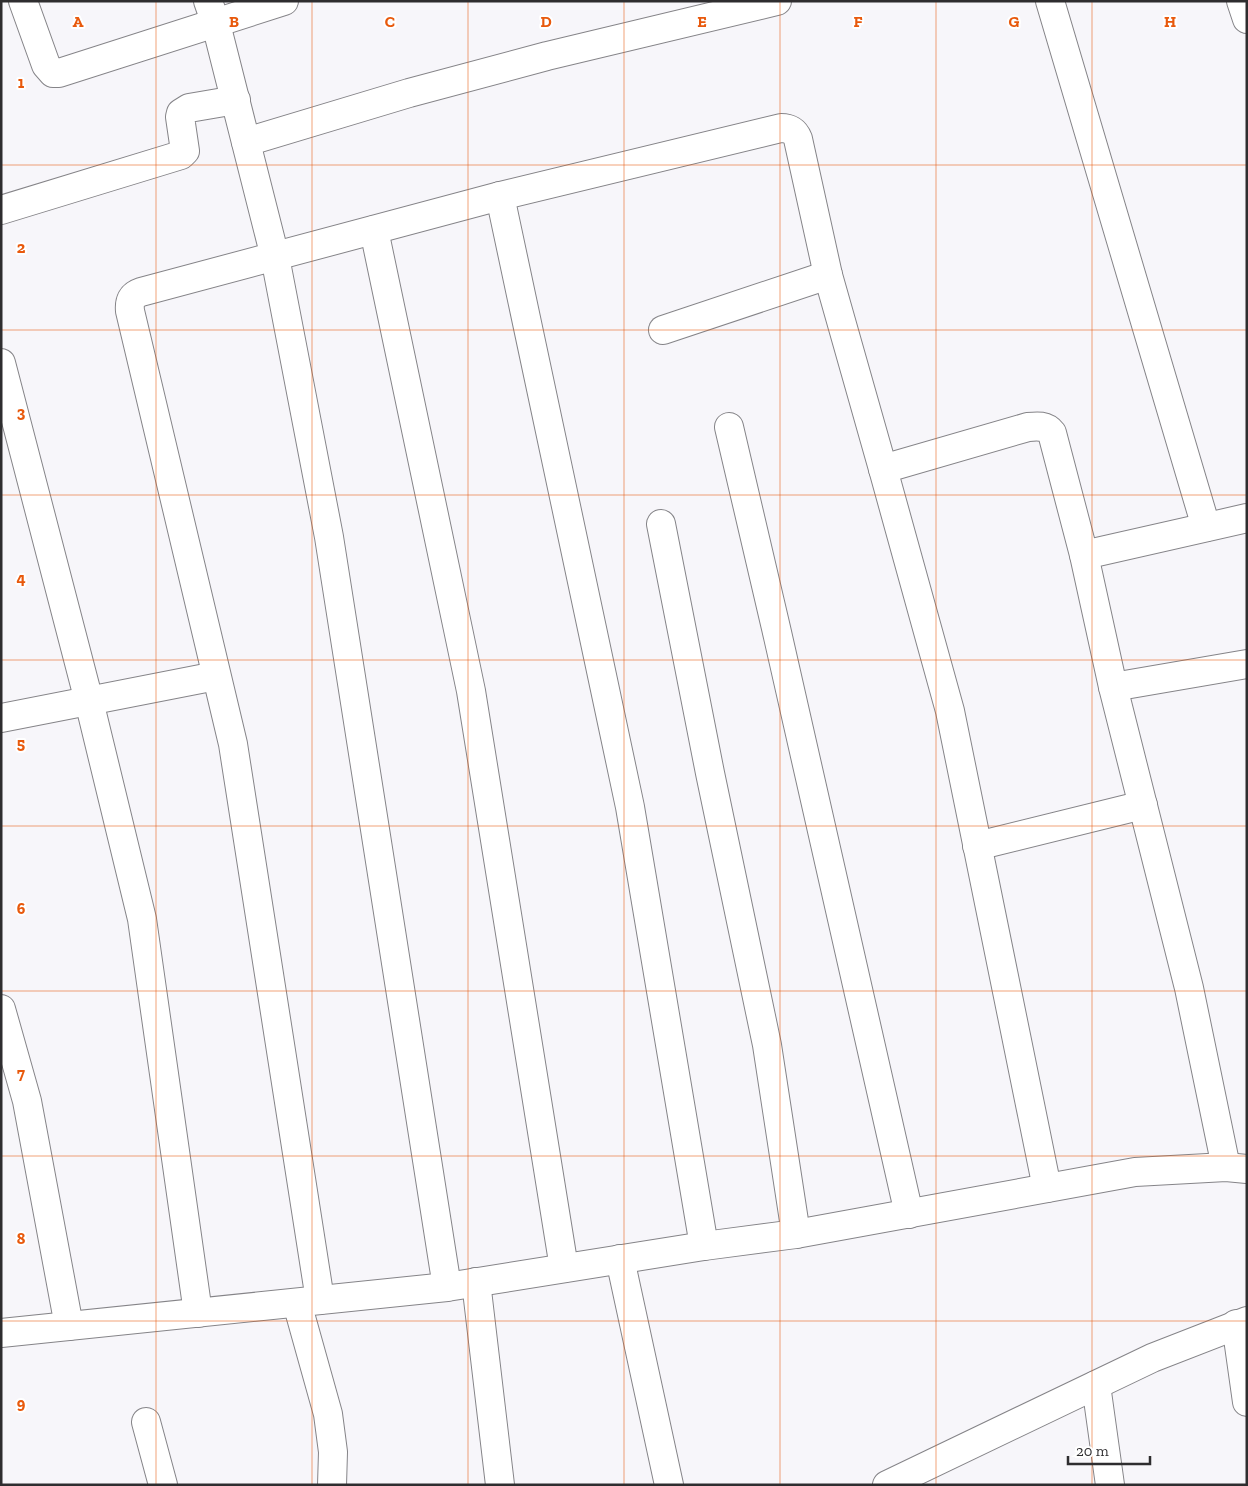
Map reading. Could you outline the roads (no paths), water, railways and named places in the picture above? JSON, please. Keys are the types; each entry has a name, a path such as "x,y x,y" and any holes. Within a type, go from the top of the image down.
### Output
{"street":[{"path":"23,1 46,65 53,73 64,73 212,12 284,1"},
{"path":"246,142 409,93 547,56 777,1"},
{"path":"1050,1 1206,527"},
{"path":"1241,1 1247,19"},
{"path":"212,12 275,257 329,537 448,1287"},
{"path":"1,210 181,155 185,151 181,113 189,108 236,100"},
{"path":"332,1485 333,1452 328,1414 309,1302 234,754 129,305 133,297 141,292 500,196 781,128 789,129 797,136 828,276 950,711 1047,1188"},
{"path":"500,196 630,807 704,1246"},
{"path":"374,230 472,691 564,1268"},
{"path":"663,330 828,276"},
{"path":"1,363 89,701 142,919 198,1313"},
{"path":"1,1333 448,1287 704,1246 796,1234 1135,1172 1236,1168 1112,687 1084,555 1052,433 1048,428 1039,426 1028,427 883,469"},
{"path":"729,427 781,647 909,1214"},
{"path":"1084,555 1247,518"},
{"path":"661,524 710,773 767,1045 796,1234"},
{"path":"1112,687 1247,664"},
{"path":"1,718 216,676"},
{"path":"977,846 1143,805"},
{"path":"1,1009 27,1101 69,1326"},
{"path":"620,1259 669,1485"},
{"path":"476,1282 500,1485"},
{"path":"888,1485 936,1474 1096,1385 1152,1358 1242,1323 1247,1402"},
{"path":"1096,1385 1110,1485"},
{"path":"146,1422 163,1485"}]}
